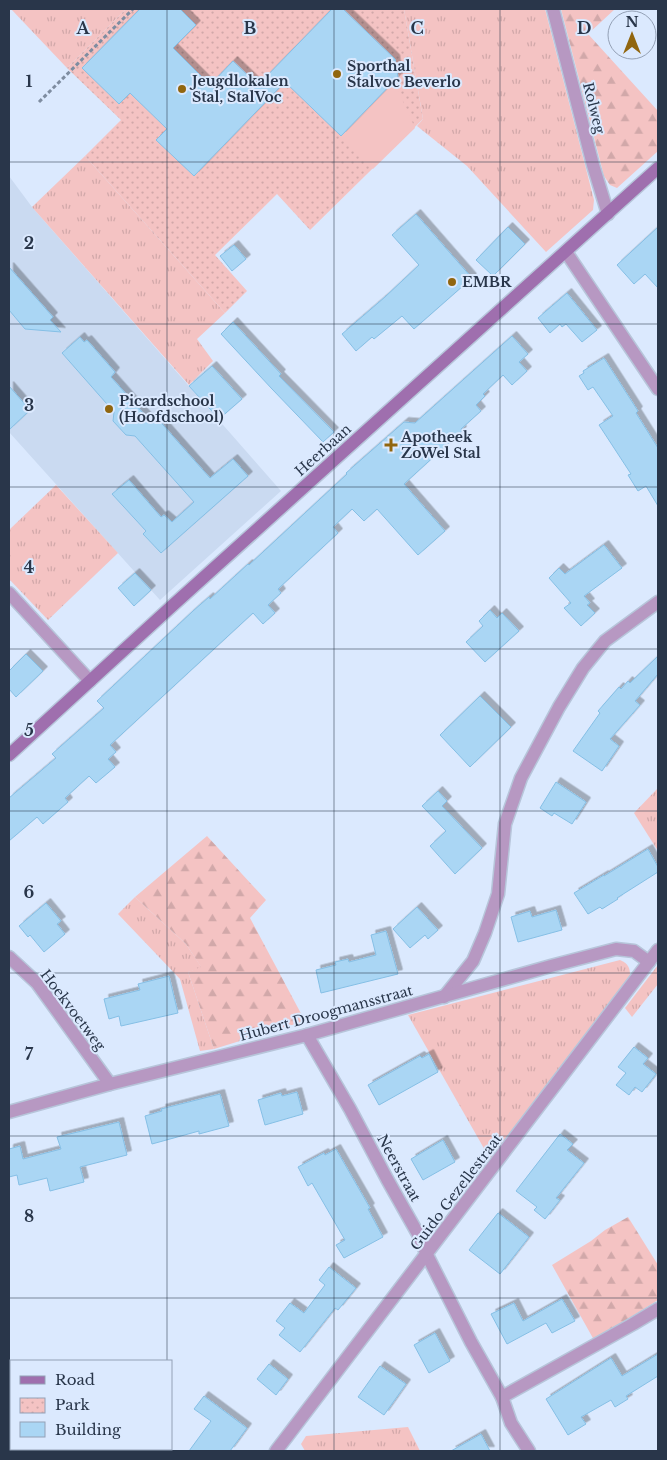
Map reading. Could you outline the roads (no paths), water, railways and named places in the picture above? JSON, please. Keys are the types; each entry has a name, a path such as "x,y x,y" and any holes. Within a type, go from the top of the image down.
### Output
{"street":[{"name":"Rolweg","path":"553,9 593,165 608,214"},
{"name":"Heerbaan","path":"9,755 658,168"},
{"path":"566,252 658,389"},
{"path":"9,593 90,681"},
{"path":"444,997 473,961 485,933 498,894 506,824 521,778 559,707 583,668 605,641 658,602"},
{"name":"Hubert Droogmansstraat","path":"9,1112 110,1084 307,1035 616,949 634,951 649,962"},
{"name":"Guido Gezellestraat","path":"276,1451 658,950"},
{"name":"Hoekvoetweg","path":"9,957 37,982 110,1084"},
{"name":"Neerstraat","path":"307,1035 350,1109 418,1234 471,1342 502,1397 511,1423 529,1451"},
{"path":"502,1397 658,1309"}],"place":[{"name":"Sporthal Stalvoc Beverlo","path":"337,74"},
{"name":"Jeugdlokalen Stal, StalVoc","path":"182,89"},
{"name":"EMBR","path":"452,282"},
{"name":"Picardschool (Hoofdschool)","path":"109,409"},
{"name":"Apotheek ZoWel Stal","path":"391,445"}]}
